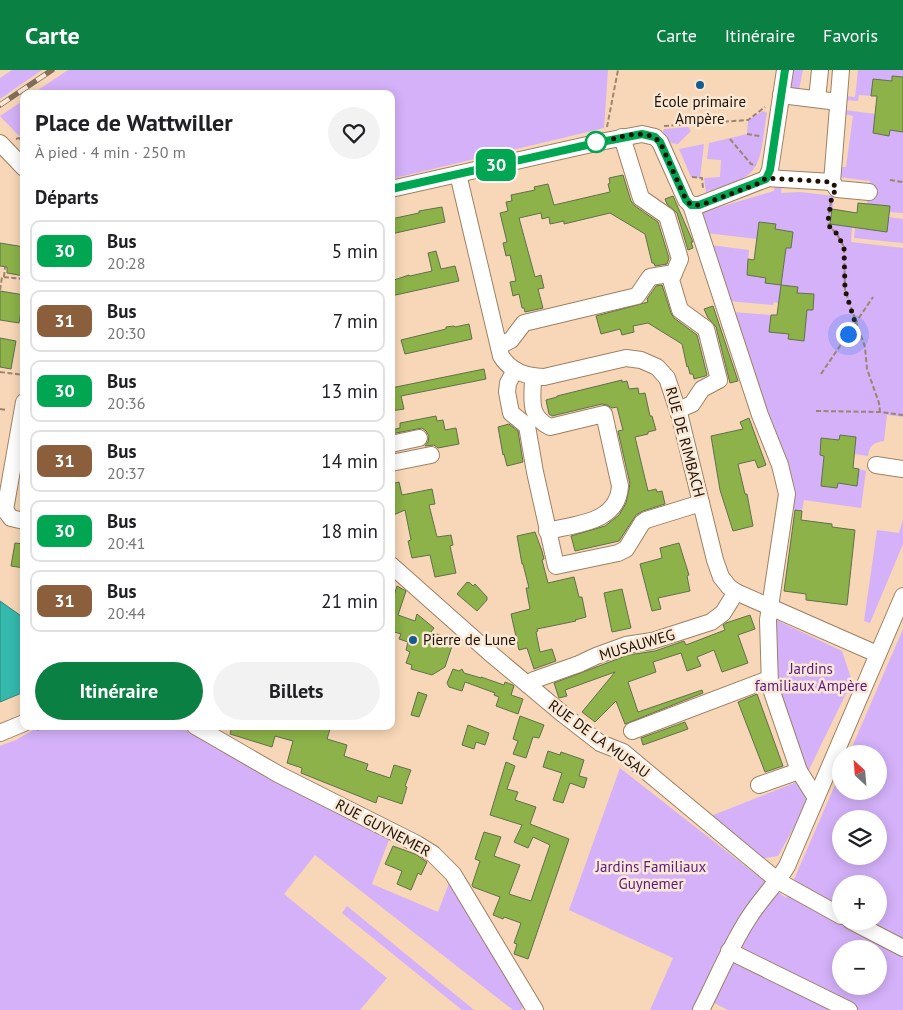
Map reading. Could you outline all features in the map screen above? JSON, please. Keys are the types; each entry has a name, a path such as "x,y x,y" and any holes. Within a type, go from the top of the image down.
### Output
{"street":[{"path":"691,205 706,203 760,183 768,174 785,70"},
{"path":"817,99 820,70"},
{"path":"834,185 841,70"},
{"path":"781,95 838,102"},
{"path":"395,188 622,137 642,134 655,137 660,142 686,200 691,205 760,415 780,465 787,494 768,620 770,679 772,694 799,771 816,798"},
{"path":"622,137 641,198 667,216 680,259 671,280 680,310 706,329 720,380 702,389 692,404 678,410"},
{"path":"0,143 20,164"},
{"path":"458,174 499,346 504,362 515,370 508,382 507,392 511,413 527,426 556,566 618,553 626,549 642,523 646,520 701,503"},
{"path":"768,174 869,192"},
{"path":"499,346 511,340 524,323 637,296 650,277 674,273"},
{"name":"RUE DE RIMBACH","path":"515,370 524,375 544,377 626,358 642,360 657,367 667,378 678,410 718,571 725,582 736,592 878,654"},
{"path":"533,377 533,407 535,416 541,423 550,427 604,414 620,486 620,494 616,504 600,518 548,531"},
{"path":"20,425 5,510 11,518 20,520"},
{"path":"395,443 419,438"},
{"path":"395,461 431,455"},
{"path":"876,465 903,469"},
{"name":"RUE DE LA MUSAU","path":"395,569 528,685 600,742 623,752 778,882 832,911"},
{"name":"MUSAUWEG","path":"528,685 534,680 596,656 711,622 722,614 736,592"},
{"path":"701,1010 729,951 749,917 762,898 778,882 787,866 903,596"},
{"path":"632,731 770,679"},
{"path":"0,733 20,725"},
{"name":"RUE GUYNEMER","path":"202,730 278,774 417,844 433,854 453,874 536,1010"},
{"path":"759,785 799,771"},
{"path":"868,930 903,948"},
{"path":"729,951 849,1010"}],"path":[{"path":"605,141 618,70"},
{"path":"655,137 662,126 748,120 781,95"},
{"path":"730,139 751,164 768,174"},
{"path":"890,180 903,182"},
{"path":"834,185 828,221 829,226 837,234 844,247 845,290 855,322 866,347 867,369 879,403 880,412"},
{"path":"0,290 5,267"},
{"path":"4,276 20,278"},
{"path":"821,374 873,297"},
{"path":"0,372 20,374"},
{"path":"816,411 880,412 903,415"}],"green space":[{"path":"12,70 42,70 0,99 0,78"},
{"path":"68,70 608,70 604,128 395,178 395,90 38,90"},
{"path":"792,70 803,70 799,90 788,93"},
{"path":"858,70 903,70 903,77 893,76 892,81 873,79 871,96 859,95 858,101 845,100 846,96 855,97"},
{"path":"20,103 20,137 0,116"},
{"path":"845,110 875,114 873,133 889,136 890,130 903,132 903,213 890,212 890,206 867,204 870,181 838,177 839,167 846,167 853,116 845,114"},
{"path":"763,111 767,113 762,148 755,167 746,177 706,192 704,178 720,177 721,160 707,159 709,143 747,134 748,120"},
{"path":"688,127 691,131 678,144 671,143 663,132 664,129"},
{"path":"704,144 700,178 691,177 679,149"},
{"path":"775,184 782,184 781,193 800,192 834,196 831,224 852,226 851,242 903,248 903,417 887,415 884,441 873,445 868,456 854,454 856,437 840,435 839,440 821,439 820,454 824,456 821,486 837,488 838,483 857,486 859,469 866,471 861,508 804,500 802,511 788,509 733,312 771,315 770,332 789,334 788,339 803,341 807,310 813,310 814,294 797,293 797,287 781,285 786,248 791,248 793,232 775,229 776,225 757,239 706,233 699,213 774,191"},
{"path":"889,217 903,219 903,243 854,238 855,228 887,231"},
{"path":"710,245 749,250 747,275 766,278 765,283 781,285 779,303 774,302 773,305 728,301"},
{"path":"903,520 903,544 870,623 864,621 877,530 899,533"},
{"name":"Jardins familiaux Ampère","path":"772,618 842,651 852,681 806,776 773,683"},
{"name":"Jardins Familiaux Guynemer","path":"903,629 903,1010 728,1010 710,1001 706,1010 650,1010 673,958 569,910 620,768 786,898 832,792 832,800 888,800 888,745 853,745"},
{"path":"33,730 185,730 389,840 372,884 438,912 449,883 501,961 532,991 521,1010 513,1010 315,855 284,894 387,978 360,1010 0,1010 0,746 16,740"},
{"path":"802,780 809,800 778,856 759,859 711,816"},
{"path":"347,906 474,1010 462,1010 342,913"}],"water":[{"path":"0,601 20,615 20,694 0,702"}],"building":[{"path":"892,76 903,77 903,132 890,130 889,136 873,133 877,96 871,96 873,79 892,81"},
{"path":"623,175 631,201 658,222 669,258 667,264 655,266 652,263 645,234 610,213 564,224 564,221 550,224 549,217 542,219 541,213 519,218 535,277 541,275 544,288 538,289 543,308 525,312 524,308 522,308 519,294 513,296 510,282 516,281 510,255 506,256 503,243 507,242 500,213 508,211 506,202 512,201 511,195 535,190 534,187 548,184 554,205 610,192 609,178"},
{"path":"673,196 693,242 691,242 693,248 688,250 677,213 667,204 665,199"},
{"path":"858,203 890,206 887,232 830,224 832,209 857,213"},
{"path":"442,207 445,222 395,233 395,218 419,213 419,211"},
{"path":"759,222 776,224 775,229 793,232 791,248 786,248 781,285 765,283 766,278 747,275 748,259 754,260"},
{"path":"0,243 20,246 20,275 7,273 7,267 0,266"},
{"path":"436,251 441,269 455,266 459,281 395,295 395,280 432,271 428,253"},
{"path":"662,285 674,318 697,335 707,375 705,376 694,379 693,374 690,374 687,367 682,344 648,323 633,326 634,332 622,335 620,329 601,334 596,316 648,302 647,299 656,286"},
{"path":"781,285 798,287 797,293 814,294 813,310 807,310 804,341 788,339 789,334 769,332 771,315 777,315"},
{"path":"0,291 20,294 19,323 0,320"},
{"path":"713,306 738,381 730,383 716,327 708,318 704,309"},
{"path":"469,324 472,339 405,354 401,340 446,329 446,327"},
{"path":"0,338 16,341 11,369 0,367"},
{"path":"484,369 486,379 401,396 404,409 395,410 395,387"},
{"path":"622,380 622,382 627,381 629,389 638,388 639,394 645,393 650,416 652,416 656,430 635,437 648,491 656,489 657,492 662,491 665,504 636,515 619,541 575,551 571,536 605,526 619,515 626,503 630,484 618,431 623,430 617,407 612,408 602,404 552,416 549,414 546,400"},
{"path":"436,416 437,421 443,420 445,430 456,428 459,444 438,448 434,445 425,446 429,436 426,431 422,428 395,433 395,429 400,428 400,423"},
{"path":"749,418 766,465 758,468 755,460 738,464 745,494 747,494 753,526 733,531 720,490 711,436 743,429 740,422"},
{"path":"509,424 518,431 523,462 507,466 498,427"},
{"path":"840,435 856,437 853,468 859,469 857,486 838,483 837,488 821,486 824,456 820,455 821,438 839,440"},
{"path":"399,482 402,495 432,489 435,504 429,505 437,537 451,535 453,545 450,546 456,573 435,577 430,555 412,558 408,541 411,540 405,510 395,514 395,483"},
{"path":"795,510 802,511 801,520 832,524 832,527 855,530 847,605 806,600 806,594 784,591"},
{"path":"535,532 542,551 544,559 542,560 548,583 574,577 579,597 582,597 586,617 576,621 537,629 540,652 552,649 556,661 534,669 527,648 519,650 511,614 530,609 526,588 529,588 517,536"},
{"path":"15,543 20,544 20,567 11,566"},
{"path":"679,543 689,575 687,576 690,591 658,598 661,609 652,611 640,564 662,558 660,548"},
{"path":"467,582 473,586 475,584 487,597 487,600 477,611 457,594"},
{"path":"397,586 406,591 398,615 415,621 417,614 434,628 431,632 454,640 445,667 432,675 411,669 412,665 406,663 410,652 406,650 408,642 399,639 401,634 395,632 395,592"},
{"path":"622,589 631,628 612,632 604,593"},
{"path":"750,615 755,629 738,635 748,663 722,672 714,650 697,657 701,666 687,671 681,653 653,662 656,672 628,682 638,712 702,690 703,693 625,724 616,701 595,722 582,712 615,672 565,690 567,696 559,698 554,683 628,655 655,651 684,641 686,645 725,630 723,625 726,623"},
{"path":"453,669 459,671 462,669 464,673 504,685 505,682 513,685 511,695 523,699 518,714 496,706 499,697 494,695 495,693 465,682 462,691 449,687 447,683"},
{"path":"418,692 427,695 419,717 411,715"},
{"path":"757,694 783,766 765,772 738,702"},
{"path":"520,716 544,725 539,738 533,737 526,758 513,754 518,741 513,739"},
{"path":"685,722 688,729 643,745 641,738"},
{"path":"468,725 489,733 485,745 476,742 474,749 462,745"},
{"path":"231,730 330,730 327,739 347,745 344,756 368,764 366,770 390,778 394,765 411,770 405,786 407,787 402,804 378,796 376,803 301,773 302,768 287,763 293,741 275,736 272,747 230,734"},
{"path":"548,751 560,755 561,752 584,760 579,776 587,778 584,788 570,783 563,803 553,800 562,773 543,767"},
{"path":"506,762 515,766 507,789 518,792 515,800 536,807 530,824 569,839 528,959 514,954 517,944 514,943 521,923 493,915 500,897 472,885 480,861 475,859 484,832 501,837 494,856 520,865 509,894 531,901 550,845 533,837 528,848 514,842 522,825 490,815"},
{"path":"393,846 415,854 427,862 421,875 418,873 411,890 397,884 402,871 385,864"}],"railway":[{"path":"22,90 52,70"},
{"path":"0,105 20,92"}],"bus line":[{"name":"30","path":"395,188 605,141 648,134 660,142 686,200 691,205 699,205 760,183 766,179 770,170 785,70"}],"place":[{"name":"École primaire Ampère","path":"700,85"},
{"name":"Pierre de Lune","path":"413,640"}],"route":[{"path":"596,142 642,134 655,137 660,142 686,200 691,205 706,203 760,183 766,178 832,182 837,189 832,195 828,221 829,226 837,234 844,247 845,290 855,322 848,334"}]}
